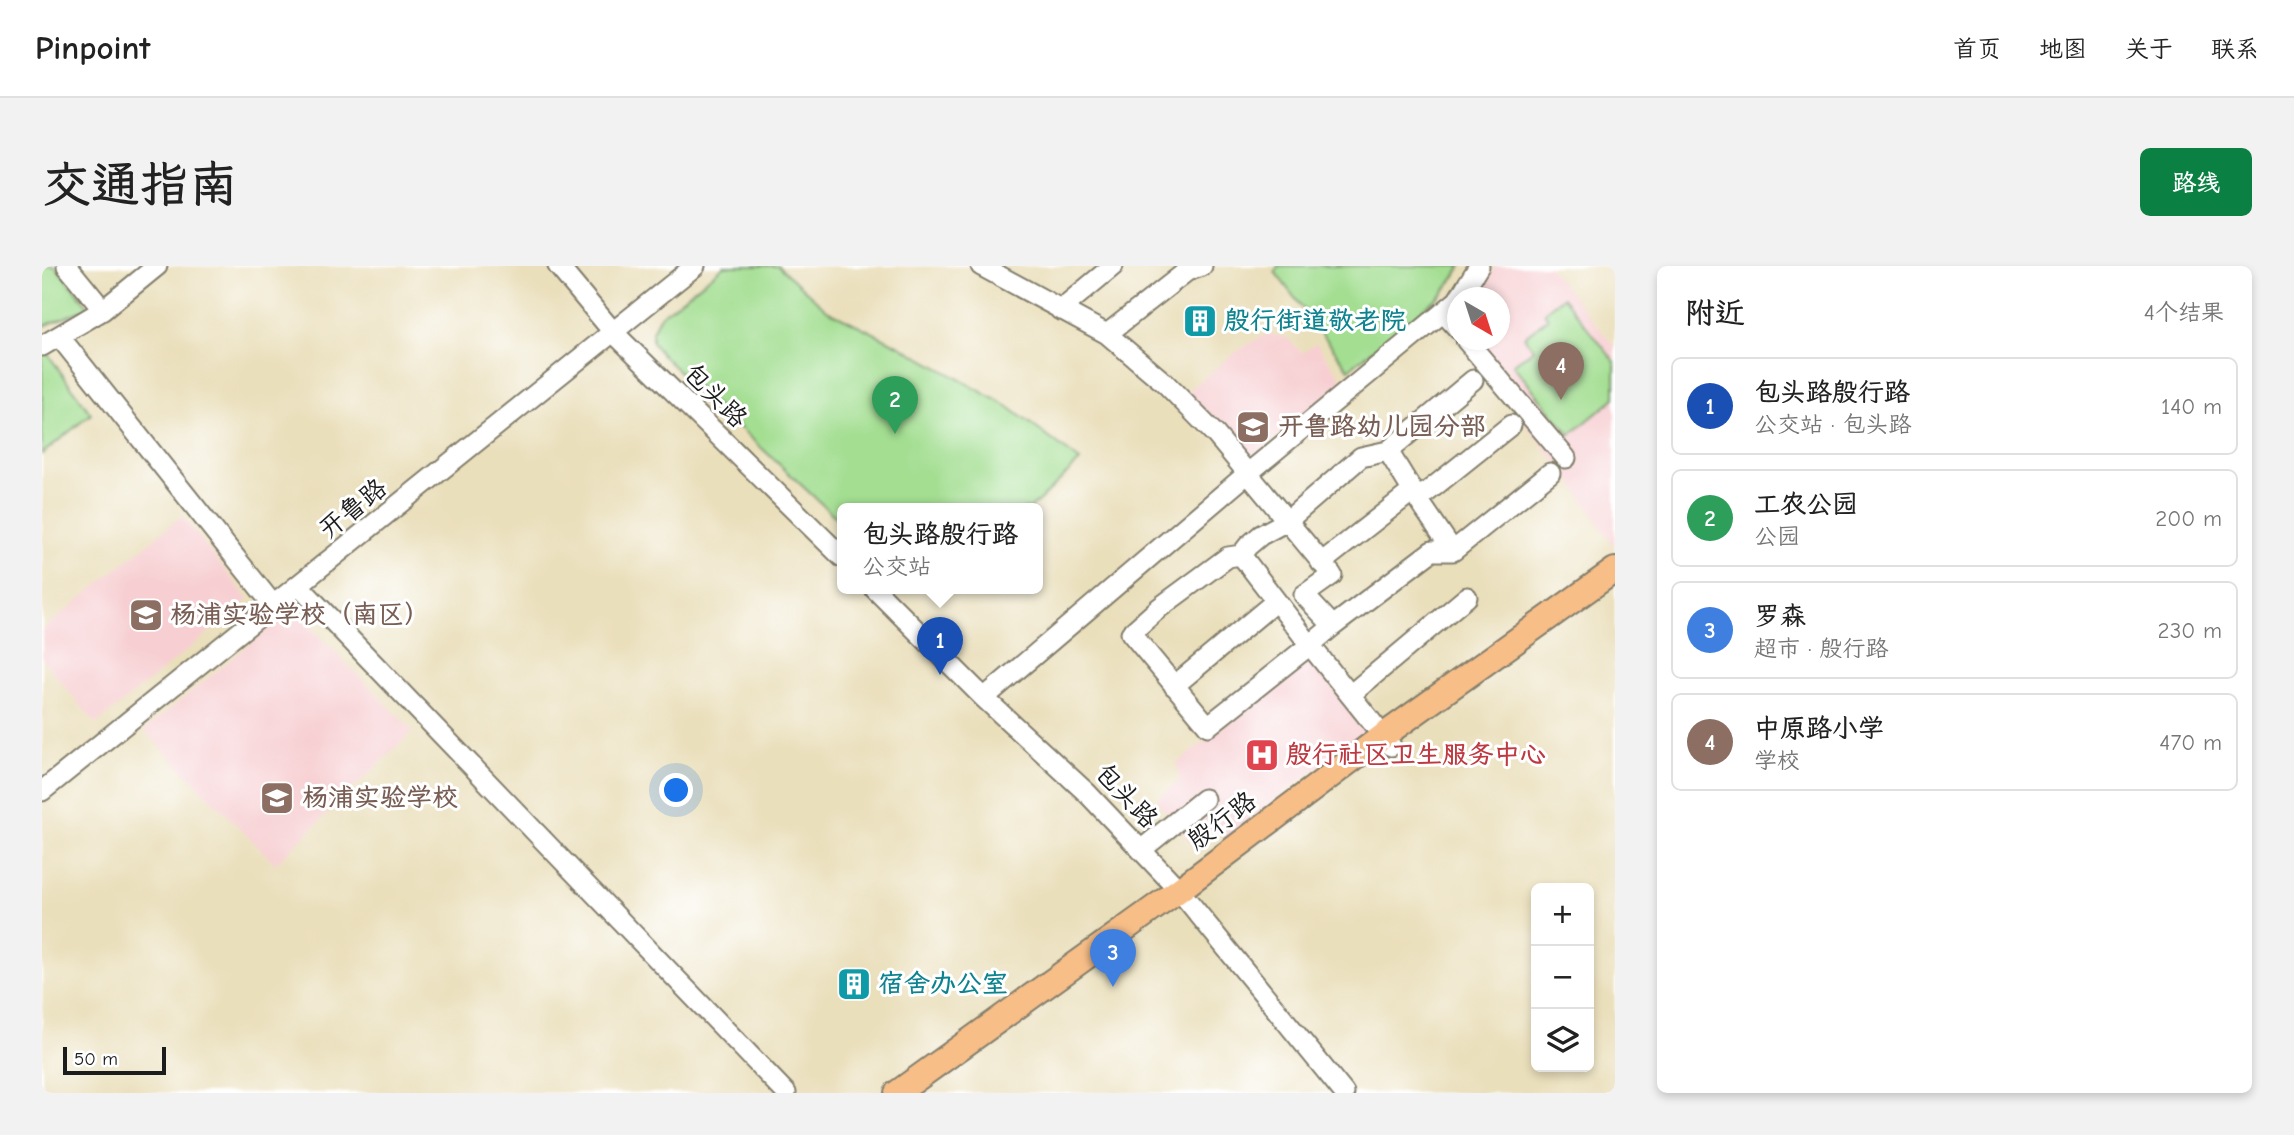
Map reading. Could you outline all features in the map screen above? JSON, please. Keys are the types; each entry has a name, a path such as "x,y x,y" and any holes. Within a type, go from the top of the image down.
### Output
{"main road":[{"name":"殷行路","path":"920,1093 1184,895 1373,743 1615,570"},
{"name":"殷行路","path":"1373,743 1615,584"},
{"name":"殷行路","path":"897,1093 1184,895"}],"street":[{"path":"68,266 103,310"},
{"path":"42,346 103,310 157,266"},
{"name":"包头路","path":"558,266 614,332 837,552"},
{"name":"开鲁路","path":"42,791 695,266"},
{"path":"981,266 1107,334 1166,384 1216,435 1332,575 1304,595 1333,626"},
{"path":"1060,310 1113,266"},
{"path":"1107,334 1187,271 1202,266"},
{"path":"1464,287 1479,266"},
{"path":"984,698 1447,308"},
{"path":"60,336 274,606"},
{"path":"1474,350 1566,458"},
{"path":"1473,380 1388,451 1361,457 1287,521 1261,535 1241,555 1228,557 1159,608 1131,633 1174,686 1208,726 1432,551 1453,551 1550,473"},
{"path":"1321,563 1405,497 1426,493 1511,425"},
{"path":"1388,451 1453,551"},
{"path":"1241,555 1350,695 1373,743"},
{"path":"299,586 786,1093"},
{"name":"包头路","path":"880,594 984,698 1087,793 1184,895 1344,1093"},
{"path":"1350,695 1466,597"},
{"path":"1174,686 1276,601"},
{"path":"1141,849 1204,799"}],"shaded area":[{"path":"1496,266 1548,266 1615,347 1615,544 1613,545 1569,478 1466,350 1510,350 1510,287 1482,287"},
{"name":"开鲁路幼儿园分部","path":"1268,333 1287,338 1302,353 1316,343 1344,382 1247,461 1186,393 1234,353"},
{"name":"杨浦实验学校（南区）","path":"182,516 249,600 96,724 42,659 42,630"},
{"name":"杨浦实验学校","path":"293,609 413,731 275,864 144,730"},
{"name":"殷行社区卫生服务中心","path":"1311,660 1366,731 1225,839 1215,828 1192,845 1156,800 1180,780 1176,764"}],"green space":[{"path":"42,266 55,266 89,307 42,327"},
{"path":"724,266 778,266 827,310 898,345 1007,406 1080,461 1036,503 837,503 837,518 665,358 652,343 652,332 659,317"},
{"path":"1278,266 1462,266 1443,293 1349,369 1275,272"},
{"path":"1563,297 1615,362 1615,398 1570,435 1513,365 1534,349 1524,337 1548,318 1544,312"},
{"path":"42,346 91,414 42,454"}],"place":[{"name":"殷行街道敬老院","path":"1200,321"},
{"name":"中原路小学","path":"1561,400"},
{"name":"开鲁路幼儿园分部","path":"1253,427"},
{"name":"工农公园","path":"895,434"},
{"name":"杨浦实验学校（南区）","path":"146,615"},
{"name":"包头路殷行路","path":"940,675"},
{"name":"殷行社区卫生服务中心","path":"1262,755"},
{"name":"杨浦实验学校","path":"277,798"},
{"name":"宿舍办公室","path":"854,984"},
{"name":"罗森","path":"1113,987"}]}
